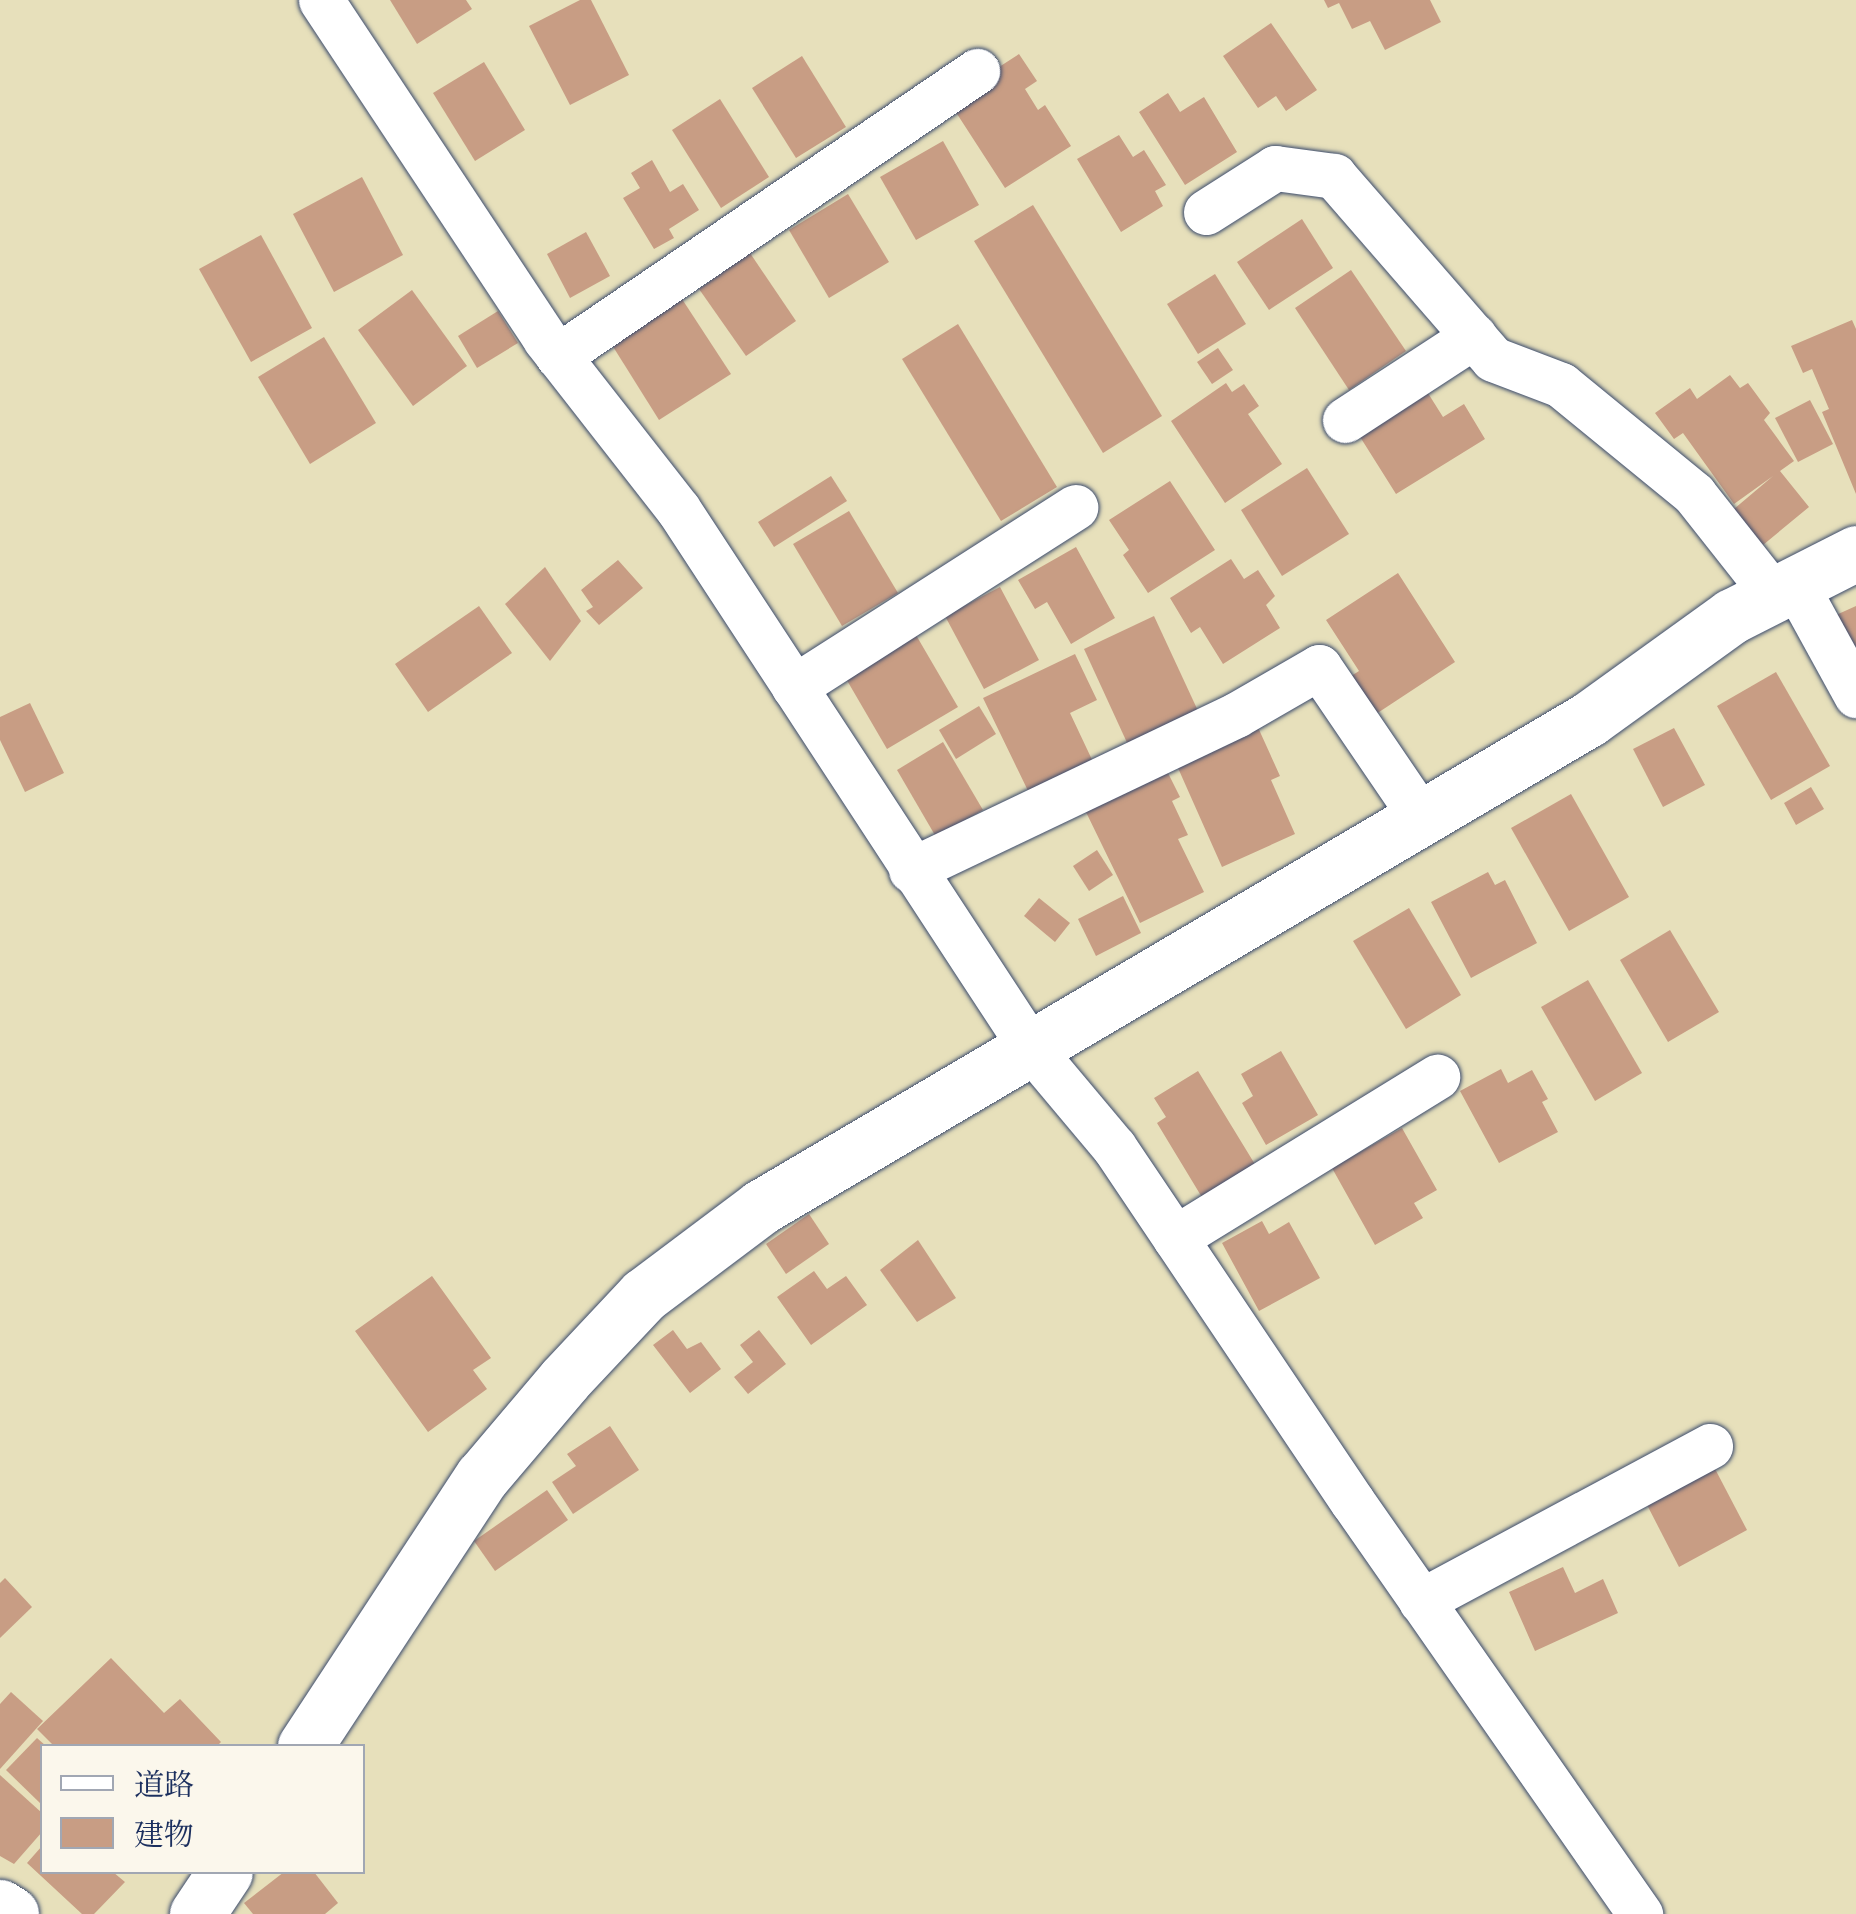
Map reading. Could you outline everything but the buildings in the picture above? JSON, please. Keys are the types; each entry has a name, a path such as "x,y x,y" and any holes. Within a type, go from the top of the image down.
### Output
{"street":[{"path":"321,0 558,356 678,509 910,870 1030,1048 1114,1147 1421,1601 1640,1914"},
{"path":"558,356 977,71"},
{"path":"1206,212 1275,168 1334,176 1493,359 1511,370 1561,385 1694,494 1784,589 1856,696"},
{"path":"1345,420 1474,336"},
{"path":"794,687 1074,508"},
{"path":"306,1744 482,1477 565,1379 644,1295 761,1208 1589,719 1732,616 1856,553"},
{"path":"910,870 1236,715 1320,667 1422,817"},
{"path":"1176,1238 1437,1077"},
{"path":"1421,1601 1710,1446"},
{"path":"197,1914 223,1874"},
{"path":"0,1907 11,1914"}]}
